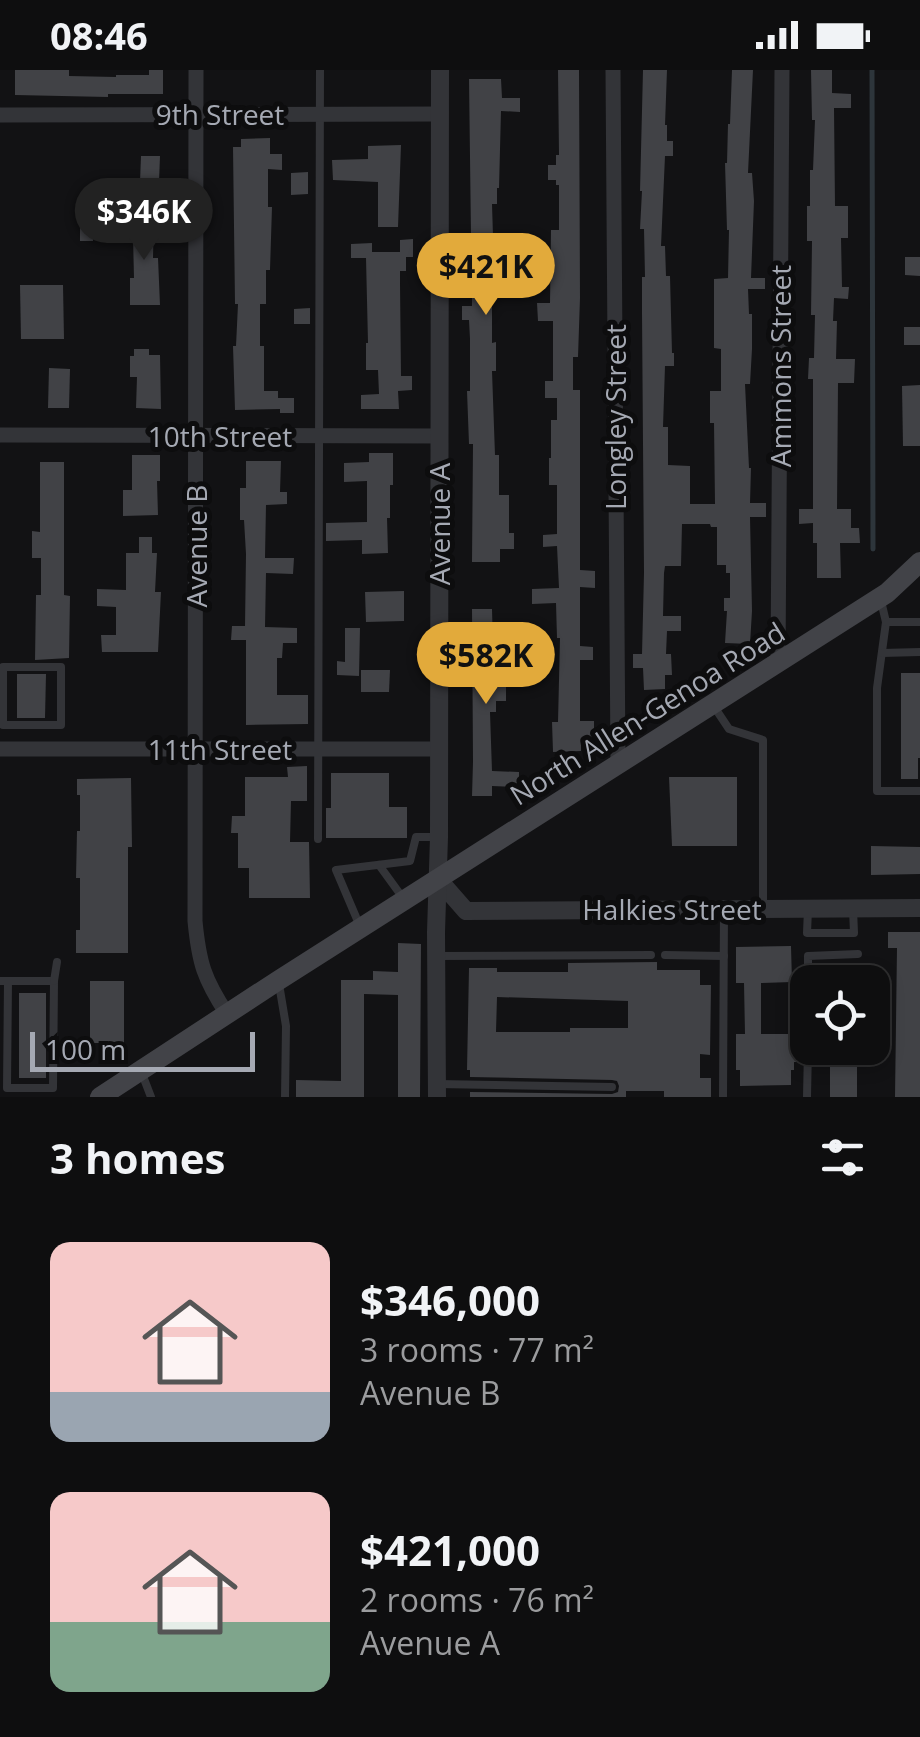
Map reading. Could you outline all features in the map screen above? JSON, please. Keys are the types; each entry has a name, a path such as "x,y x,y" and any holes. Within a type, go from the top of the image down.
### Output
{"main road":[{"name":"North Allen-Genoa Road","path":"100,1097 883,595 920,562"},
{"name":"North Allen-Genoa Road","path":"883,595 920,583"}],"street":[{"name":"Avenue B","path":"196,70 196,922 198,951 207,981 228,1014"},
{"name":"Avenue A","path":"437,1090 440,70"},
{"name":"Longley Street","path":"613,70 618,764"},
{"name":"Ammons Street","path":"778,662 782,70"},
{"name":"9th Street","path":"0,114 440,114"},
{"name":"10th Street","path":"0,435 440,436"},
{"name":"11th Street","path":"0,749 439,749"},
{"name":"Halkies Street","path":"438,879 466,910 920,908"}],"lane":[{"path":"318,838 320,70"},
{"path":"883,595 886,622 878,688 877,791 920,792"},
{"path":"886,622 920,622"},
{"path":"882,653 920,652"},
{"path":"3,667 61,667 60,725 56,725 2,724 3,667"},
{"path":"713,704 729,729 763,740 763,909"},
{"path":"55,749 56,725"},
{"path":"361,928 336,870 410,861 416,837 439,837"},
{"path":"379,864 404,900"},
{"path":"723,1097 724,909"},
{"path":"808,965 808,956 858,954"},
{"path":"436,956 651,955"},
{"path":"665,955 724,956"},
{"path":"54,981 4,980 7,1088 56,1092 57,962"},
{"path":"279,980 286,1026 285,1097"},
{"path":"807,1097 808,1065"},
{"path":"140,1071 151,1097"},
{"path":"437,1090 612,1087"}],"building":[{"path":"15,70 69,70 69,76 116,77 163,70 163,94 15,95"},
{"path":"558,70 579,70 580,298 573,390 580,390 580,570 595,571 595,588 580,587 580,646 593,647 593,660 580,660 580,721 594,721 594,738 581,738 581,751 553,752 552,722 558,722 560,638 556,603 532,604 532,589 559,588 557,546 543,547 543,535 557,534 557,485 549,485 549,458 551,420 557,420 557,398 545,398 545,381 553,381 553,321 538,321 537,303 550,303 551,230 559,230 559,185 556,180 548,180 548,165 556,165 559,155"},
{"path":"643,70 667,70 665,125 667,141 673,141 673,156 665,156 661,246 665,246 666,276 670,276 674,353 674,366 665,366 663,427 668,427 668,465 690,466 690,504 715,504 710,391 721,391 721,349 714,348 714,279 728,278 725,163 732,70 753,70 748,173 752,173 754,201 751,278 765,278 765,289 748,289 752,349 750,384 745,384 750,503 766,503 766,517 750,517 750,644 725,643 724,598 730,598 730,573 726,573 726,565 717,565 717,527 682,524 681,566 665,566 664,573 663,616 681,616 681,631 667,631 666,654 671,654 672,675 665,675 665,689 644,690 643,668 633,668 633,654 642,654 644,573 645,277 644,229 640,229"},
{"path":"811,70 832,70 832,93 851,94 851,108 834,108 835,206 848,206 848,238 841,238 842,287 849,287 848,299 834,298 833,321 837,321 836,359 855,359 854,383 838,383 837,509 851,509 851,528 859,528 860,543 840,543 841,578 817,578 813,523 799,524 799,509 813,509 813,379 808,379 809,358 814,358 815,315 811,315 812,241 807,241 815,120"},
{"path":"469,79 501,79 502,98 520,98 520,112 501,111 499,188 497,204 492,204 493,236 514,236 514,260 494,260 492,296 492,343 496,342 496,371 492,371 495,455 499,455 499,495 509,495 509,533 514,533 514,549 500,549 500,562 472,562 473,444 469,444 467,391 470,339 469,320 462,320 462,306 472,306 472,260 468,260"},
{"path":"270,138 270,154 282,154 282,170 268,169 268,207 272,207 270,270 266,270 266,304 260,304 260,346 264,346 264,391 278,391 278,398 294,398 294,413 280,413 280,409 235,410 233,346 238,304 233,147 241,147 241,139"},
{"path":"401,145 398,227 378,227 378,182 333,180 332,160 368,159 368,146"},
{"path":"141,156 160,156 159,182 140,182"},
{"path":"308,172 308,194 291,195 291,173"},
{"path":"80,207 100,207 100,231 93,231 93,241 80,241"},
{"path":"126,216 154,216 153,258 158,258 160,305 130,305 133,236 132,228 125,227"},
{"path":"413,239 413,257 406,257 406,271 400,271 401,376 412,376 412,390 398,391 399,409 361,409 361,395 379,394 378,370 366,370 366,258 351,258 351,244 372,243 372,252 400,252 400,240"},
{"path":"905,257 920,257 920,276 905,275"},
{"path":"20,285 63,285 64,339 21,339"},
{"path":"310,308 310,324 294,324 294,309"},
{"path":"904,327 920,327 920,345 904,345"},
{"path":"134,349 149,349 149,355 160,355 161,409 136,408 137,377 130,377"},
{"path":"49,368 70,369 69,408 48,408"},
{"path":"920,385 920,446 903,446 902,386"},
{"path":"369,453 393,453 388,553 362,554 362,540 326,541 326,523 367,522 367,481 344,482 344,463 369,462"},
{"path":"132,455 160,455 158,515 123,516 123,490 132,490"},
{"path":"246,461 281,461 280,492 287,492 287,504 266,505 265,558 294,558 293,574 266,573 265,627 297,628 297,643 283,643 282,658 277,658 277,695 308,695 308,724 246,725 246,640 231,640 232,626 245,626 246,554 240,488 246,488"},
{"path":"40,462 64,462 64,595 70,596 69,658 35,660 41,558 32,558 32,531 40,532"},
{"path":"139,537 152,537 152,553 157,553 155,592 161,592 158,652 102,652 101,635 116,635 116,607 97,606 97,589 126,590 126,553 139,553"},
{"path":"404,591 404,621 366,622 365,592"},
{"path":"472,609 492,609 494,682 506,682 506,701 496,701 496,712 490,712 492,771 519,772 519,787 492,786 492,796 472,796"},
{"path":"345,628 360,628 359,676 337,675 337,661 345,662"},
{"path":"361,670 390,670 389,692 361,692"},
{"path":"901,673 920,673 918,779 901,779"},
{"path":"17,674 46,674 45,718 17,718"},
{"path":"307,766 307,801 291,801 290,842 309,842 310,898 249,898 249,868 238,868 238,833 231,833 232,816 245,816 245,777 288,777 287,767"},
{"path":"331,773 389,773 389,807 407,807 407,838 326,838"},
{"path":"669,777 737,777 737,846 672,846"},
{"path":"131,778 128,953 76,953 76,930 80,930 77,779"},
{"path":"871,846 920,847 920,874 871,875"},
{"path":"888,932 920,932 920,1097 895,1097 897,948 888,948"},
{"path":"398,943 421,944 420,1097 398,1097 398,995 364,994 364,1097 296,1097 296,1080 341,1081 341,980 373,980 373,971 398,972"},
{"path":"791,946 790,982 761,983 761,1034 790,1034 790,1065 794,1065 791,1085 740,1086 736,1034 745,1034 744,983 736,983 736,947"},
{"path":"657,962 657,970 700,970 700,985 711,985 710,1055 700,1054 700,1078 711,1078 711,1097 664,1097 664,1091 626,1091 626,1097 470,1097 470,1092 618,1092 617,1081 612,1080 470,1077 467,1070 469,968 568,972 568,963","holes":["497,997 628,1001 628,1028 496,1032"]},
{"path":"90,981 124,981 124,1043 90,1043"},
{"path":"19,993 46,993 46,1078 19,1078"},
{"path":"830,1065 857,1065 857,1097 830,1097"}],"waterway":[{"path":"872,70 873,549"}]}
